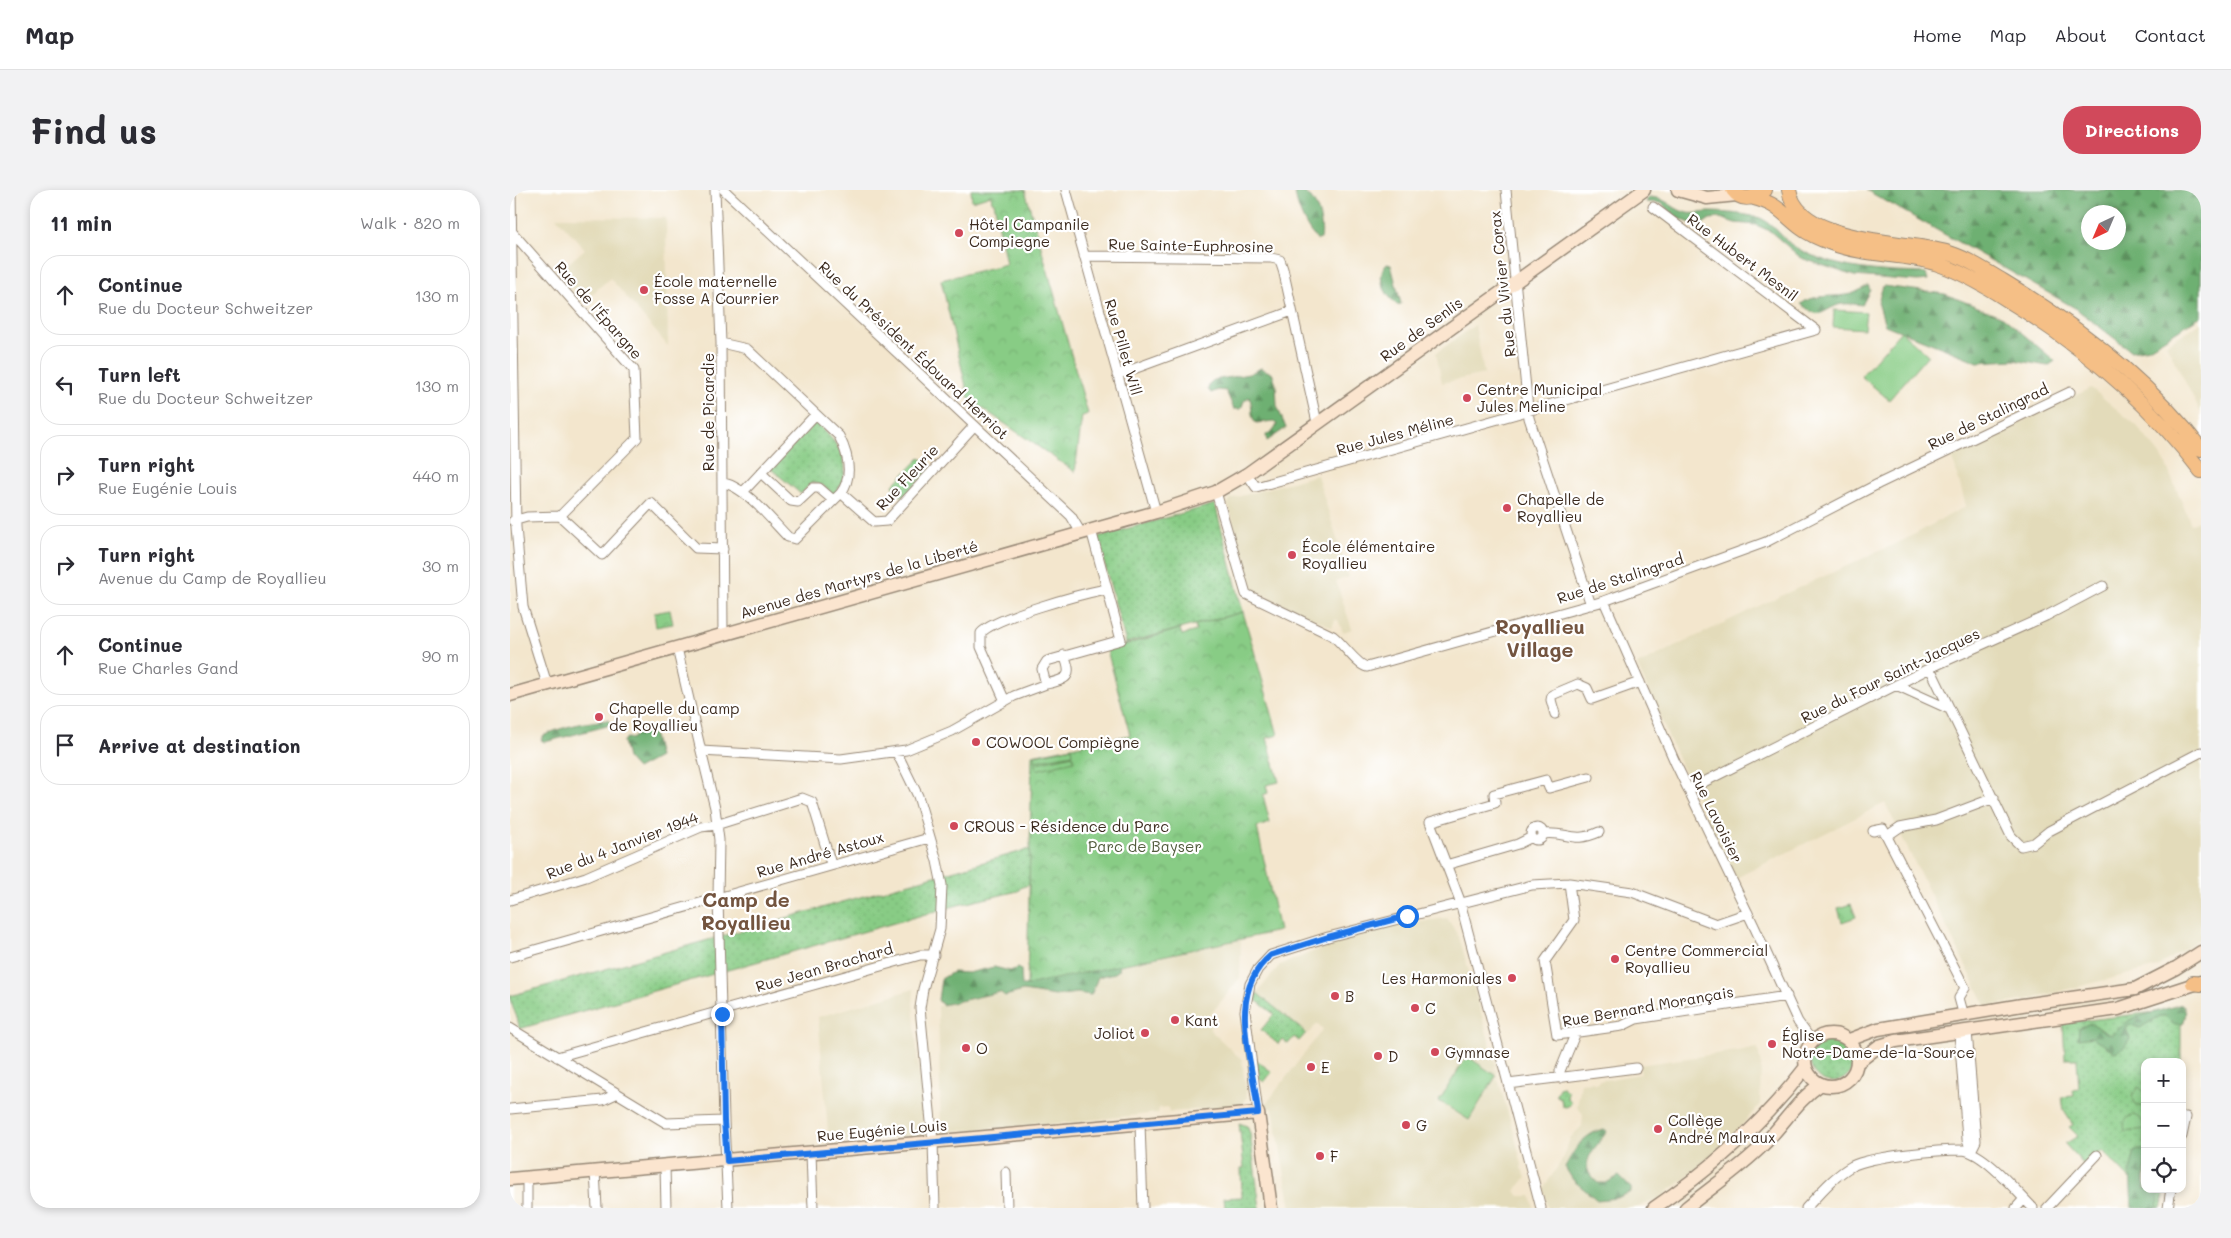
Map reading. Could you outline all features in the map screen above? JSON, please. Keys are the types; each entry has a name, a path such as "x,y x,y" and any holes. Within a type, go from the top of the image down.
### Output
{"main road":[{"path":"1790,190 1791,197 1800,210 1818,224 1838,234 1945,252 1966,259 2030,297 2095,345 2140,383 2201,449"},
{"path":"1735,192 1743,198 1760,194 1777,206 1800,228 1815,238 1848,250 1934,263 1957,272 1994,292 2057,333 2108,372 2143,404 2201,471"}],"street":[{"path":"511,190 513,521 523,607 547,684"},
{"name":"Rue de Picardie","path":"715,190 721,343 723,635"},
{"name":"Rue du Président Édouard Herriot","path":"724,190 1086,532 1121,640 1064,655"},
{"name":"Rue Pillet Will","path":"1066,190 1156,512"},
{"name":"Rue du Vivier Corax","path":"1506,190 1528,412 1592,605"},
{"name":"Rue de Senlis","path":"1216,492 1247,474 1644,190"},
{"path":"1687,191 1698,197 1707,198 1735,192"},
{"name":"Rue Hubert Mesnil","path":"1653,207 1816,330"},
{"name":"Rue de l'Épargne","path":"512,232 634,370 637,438 560,516"},
{"name":"Rue Sainte-Euphrosine","path":"1084,256 1276,258 1280,260 1284,269 1316,418 1319,422"},
{"path":"1117,375 1292,311"},
{"name":"Rue Jules Méline","path":"1247,474 1256,486 1528,412 1816,330"},
{"path":"721,343 747,349 839,436 845,449 849,473 847,484 842,493 795,539 788,537 743,492 731,484 722,483"},
{"name":"Rue de Stalingrad","path":"1216,492 1246,594 1333,636 1345,646 1362,666 1367,667 1592,605 1766,542 1870,488 2070,392"},
{"path":"743,492 816,414"},
{"name":"Rue Fleurie","path":"842,493 874,522 887,521 974,426"},
{"path":"761,473 791,501 798,502 813,488 819,488 833,500"},
{"name":"Avenue des Martyrs de la Liberté","path":"510,695 1156,512 1216,492"},
{"path":"513,521 527,517 560,516 602,555 650,504 696,548 723,549"},
{"name":"Rue du Four Saint-Jacques","path":"1688,790 1930,668 2046,616 2103,586"},
{"path":"1006,701 981,647 981,634 987,627 1005,619 1106,589"},
{"name":"Rue Lavoisier","path":"1604,601 1688,790 1748,913 1798,1022 1812,1042"},
{"path":"677,648 715,808 719,840 718,898 728,1208"},
{"path":"701,750 841,759 896,751 916,747 952,731 1006,701 1046,684 1064,679 1069,674 1070,669 1064,655 1047,661 1044,665 1042,669 1046,684"},
{"path":"1930,668 2015,842 2021,846 2028,846 2034,843 2049,831 2201,752"},
{"path":"1555,714 1551,700 1552,695 1564,689 1578,684 1587,688 1592,699 1640,682"},
{"path":"1896,685 1949,709"},
{"path":"896,751 918,796 942,885 940,929 923,989 920,1008 933,1142 935,1208"},
{"path":"1541,1208 1460,902 1430,822 1495,803 1494,794 1546,780 1549,788 1588,777"},
{"name":"Rue du 4 Janvier 1944","path":"510,900 586,877 701,827 716,825 802,798 812,802 831,864"},
{"path":"1887,836 1900,827 1936,820 1994,798"},
{"path":"1873,831 1883,829 1965,988 1959,998 1964,1016 1963,1022 1951,1028 1959,1032"},
{"path":"1446,865 1518,844 1532,836 1537,840 1542,838 1543,834 1556,832 1569,838 1586,838 1598,832"},
{"name":"Rue André Astoux","path":"510,957 831,864 929,838"},
{"path":"1271,1208 1245,1011 1250,984 1264,961 1271,955 1328,937 1532,885 1569,883 1632,892 1716,924 1748,913"},
{"name":"Rue Bernard Morançais","path":"1569,883 1574,920 1545,960 1557,1035 1622,1026 1636,1019 1787,996"},
{"path":"1849,1040 1878,1029 2135,989 2176,968 2201,952"},
{"name":"Rue Jean Brachard","path":"557,1057 920,955 934,955"},
{"path":"1858,1062 1849,1040 1843,1036 1826,1034 1812,1042 1806,1053 1806,1067 1809,1074 1821,1084 1841,1085 1849,1080 1855,1072 1858,1062 1879,1046 1896,1041 2118,1009 2198,983"},
{"path":"2067,1017 2081,1006 2083,996"},
{"path":"510,1028 666,1123 724,1121"},
{"path":"1560,1078 1560,1071 1576,1032"},
{"path":"1959,1032 1967,1139 1971,1151"},
{"path":"1654,1208 1708,1170 1748,1134 1783,1096 1806,1067"},
{"path":"1508,1084 1636,1068"},
{"path":"1686,1208 1752,1156 1776,1132 1806,1094 1821,1084"},
{"path":"510,1109 603,1100 616,1094"},
{"name":"Rue Eugénie Louis","path":"510,1179 1258,1113"},
{"path":"1140,1124 1143,1208"},
{"path":"1806,1208 1837,1176 1851,1167 1868,1160 1951,1150 1971,1151 1982,1158 2033,1208"},
{"path":"811,1153 813,1208"},
{"path":"2047,1208 2097,1155"},
{"path":"665,1166 666,1208"},
{"path":"595,1171 597,1208"},
{"path":"1006,1172 1007,1208"},
{"path":"527,1178 527,1208"},
{"path":"2168,1208 2171,1193"},
{"path":"2016,1208 2024,1199"}],"shaded area":[{"name":"École maternelle Fosse A Courrier","path":"556,217 666,218 668,346 610,278 583,302 558,272 585,249"},
{"path":"2201,323 2201,413 2166,344"},
{"path":"1475,325 1484,374 1442,383 1436,353"},
{"path":"2091,388 2137,426 2164,460 2191,524 2201,520 2201,938 2157,967 2025,1000 1986,1006 1885,803 1736,878 1684,772 1637,665 1763,604 1904,540 1966,506 1952,456"},
{"name":"École élémentaire Royallieu","path":"1317,475 1349,577 1336,581 1352,629 1343,632 1338,620 1335,620 1332,627 1253,590 1228,504 1230,499"},
{"path":"1447,918 1459,937 1496,1065 1494,1068 1497,1071 1496,1079 1499,1082 1514,1133 1522,1165 1521,1168 1526,1177 1515,1191 1520,1196 1531,1196 1534,1208 1291,1208 1273,1109 1267,1107 1266,1104 1323,1029 1317,1024 1308,1034 1257,993 1280,965 1335,943 1369,930"},
{"path":"1241,940 1240,978 1210,1015 1210,1030 1242,1060 1247,1098 1241,1106 1169,1112 1168,1107 1159,1108 1158,1113 1040,1125 1040,1122 1033,1123 1033,1126 941,1131 938,1006"},
{"path":"914,989 913,1003 924,1135 829,1143 818,1017"},
{"name":"Collège André Malraux","path":"1758,1048 1761,1066 1760,1104 1717,1154 1659,1198 1636,1208 1548,1208 1543,1189 1564,1157 1570,1138 1582,1126 1583,1114 1577,1107 1581,1083 1592,1082 1597,1084 1599,1081 1641,1074 1639,1065"}],"green space":[{"path":"971,190 1025,190 1088,414 1082,416 1075,472 969,399 941,280 1006,264 991,195 972,201"},
{"path":"1295,190 1302,191 1308,195 1317,208 1320,216 1321,239 1318,240 1314,236 1302,217"},
{"path":"1866,190 2201,190 2201,316 2149,348 2131,351 2075,308"},
{"path":"1649,197 1660,199 1687,213 1728,213 1760,218 1770,224 1795,247 1826,261 1875,270 1926,273 1928,280 1917,281 1854,276 1801,258 1770,231 1756,225 1735,223 1720,218 1710,219 1701,225 1693,224 1677,218 1661,203 1646,202"},
{"path":"1387,264 1391,265 1401,304 1397,305 1393,301 1383,286 1382,274"},
{"path":"1868,285 1870,290 1862,305 1841,304 1820,314 1812,312 1801,304 1812,298 1851,294"},
{"path":"1883,286 1945,294 2003,317 2055,361 2048,366 2014,360 1978,362 1885,325 1878,302"},
{"path":"1834,310 1866,312 1864,329 1833,327"},
{"path":"1901,331 1928,355 1889,400 1861,376"},
{"path":"1261,368 1273,374 1276,385 1277,406 1286,428 1267,441 1266,435 1275,429 1277,424 1274,421 1256,423 1249,397 1244,401 1241,409 1234,409 1226,391 1218,390 1211,393 1208,389 1210,383 1214,380 1249,374"},
{"path":"816,422 838,447 845,465 841,484 834,495 824,486 812,482 801,494 771,469"},
{"path":"920,458 930,464 929,470 903,496 897,494 893,485"},
{"path":"1215,504 1243,612 1126,643 1097,537"},
{"path":"670,610 673,624 656,627 654,613"},
{"name":"Parc de Bayser","path":"1243,612 1278,735 1267,738 1279,782 1266,785 1268,793 1263,795 1270,823 1257,827 1279,931 1027,985 1032,755 1130,735 1107,650 1180,629 1182,635 1196,631 1195,625"},
{"path":"608,720 611,723 607,726 545,742 541,740 543,736 566,727"},
{"path":"652,728 659,757 637,769 627,758 623,741 627,738 631,739 644,729"},
{"path":"1072,748 1073,754 1035,761 1035,755"},
{"path":"1073,755 1074,761 1036,770 1036,763"},
{"path":"1030,849 1029,885 1022,887 1018,891 958,905 519,1029 510,996"},
{"path":"1851,904 1856,917 1842,922 1838,908"},
{"path":"1120,962 1119,970 1115,973 1098,977 1091,995 1077,993 1055,996 1023,991 1005,996 1000,992 942,1005 938,1000 941,979 953,972 968,973 994,967 1010,971 1018,968 1021,970 1022,986 1031,982"},
{"path":"1257,993 1306,1033 1299,1041 1294,1037 1288,1044 1282,1039 1278,1044 1261,1030 1274,1014 1253,998"},
{"path":"2182,1004 2185,1009 2183,1024 2173,1024 2165,1016 2160,1016 2140,1028 2130,1024 2126,1028 2130,1039 2124,1048 2115,1052 2092,1037 2078,1039 2079,1028 2090,1023 2111,1035 2131,1019"},
{"path":"2181,1009 2181,1058 2141,1058 2141,1193 2164,1193 2161,1208 2144,1208 2140,1189 2102,1150 2087,1168 2065,1144 2078,1136 2069,1127 2073,1125 2064,1111 2062,1097 2074,1096 2073,1090 2079,1089 2077,1059 2065,1059 2063,1023"},
{"path":"1832,1038 1844,1042 1850,1048 1854,1060 1850,1072 1844,1078 1832,1082 1820,1078 1814,1072 1810,1060 1814,1048 1820,1042"},
{"path":"1467,1056 1496,1076 1469,1120 1439,1101"},
{"path":"1256,1060 1272,1072 1264,1082 1259,1078"},
{"path":"1563,1087 1568,1092 1567,1097 1571,1102 1566,1107 1562,1106 1561,1099 1556,1095 1559,1088"},
{"path":"2139,1087 2141,1089 2141,1106 2136,1105 2132,1096"},
{"path":"2134,1115 2138,1117 2141,1120 2141,1129 2125,1132 2125,1121"},
{"path":"1239,1123 1247,1126 1250,1133 1260,1208 1225,1208 1224,1198 1242,1197 1241,1168 1244,1168"},
{"path":"1604,1129 1607,1131 1593,1150 1587,1163 1591,1176 1598,1183 1606,1183 1619,1176 1631,1188 1631,1192 1617,1198 1597,1200 1573,1180 1565,1167 1576,1148 1585,1138"},
{"path":"2141,1150 2141,1193 2160,1193 2157,1208 2132,1208 2130,1171 2135,1151"}],"place":[{"name":"Hôtel Campanile Compiegne","path":"959,233"},
{"name":"École maternelle Fosse A Courrier","path":"644,290"},
{"name":"Centre Municipal Jules Meline","path":"1467,398"},
{"name":"Chapelle de Royallieu","path":"1507,508"},
{"name":"École élémentaire Royallieu","path":"1292,555"},
{"name":"Chapelle du camp de Royallieu","path":"599,717"},
{"name":"COWOOL Compiègne","path":"976,742"},
{"name":"CROUS - Résidence du Parc","path":"954,826"},
{"name":"Centre Commercial Royallieu","path":"1615,959"},
{"name":"Les Harmoniales","path":"1512,978"},
{"name":"B","path":"1335,996"},
{"name":"C","path":"1415,1008"},
{"name":"Kant","path":"1175,1020"},
{"name":"Joliot","path":"1145,1033"},
{"name":"Église Notre-Dame-de-la-Source","path":"1772,1044"},
{"name":"O","path":"966,1048"},
{"name":"Gymnase","path":"1435,1052"},
{"name":"D","path":"1378,1056"},
{"name":"E","path":"1311,1067"},
{"name":"G","path":"1406,1125"},
{"name":"Collège André Malraux","path":"1658,1129"},
{"name":"F","path":"1320,1156"}],"district":[{"name":"Royallieu Village","path":"1540,638"},
{"name":"Camp de Royallieu","path":"746,910"}],"route":[{"path":"722,1014 724,1121 727,1161 1258,1113 1248,1050 1245,1011 1250,984 1264,961 1271,955 1328,937 1407,916"}]}
